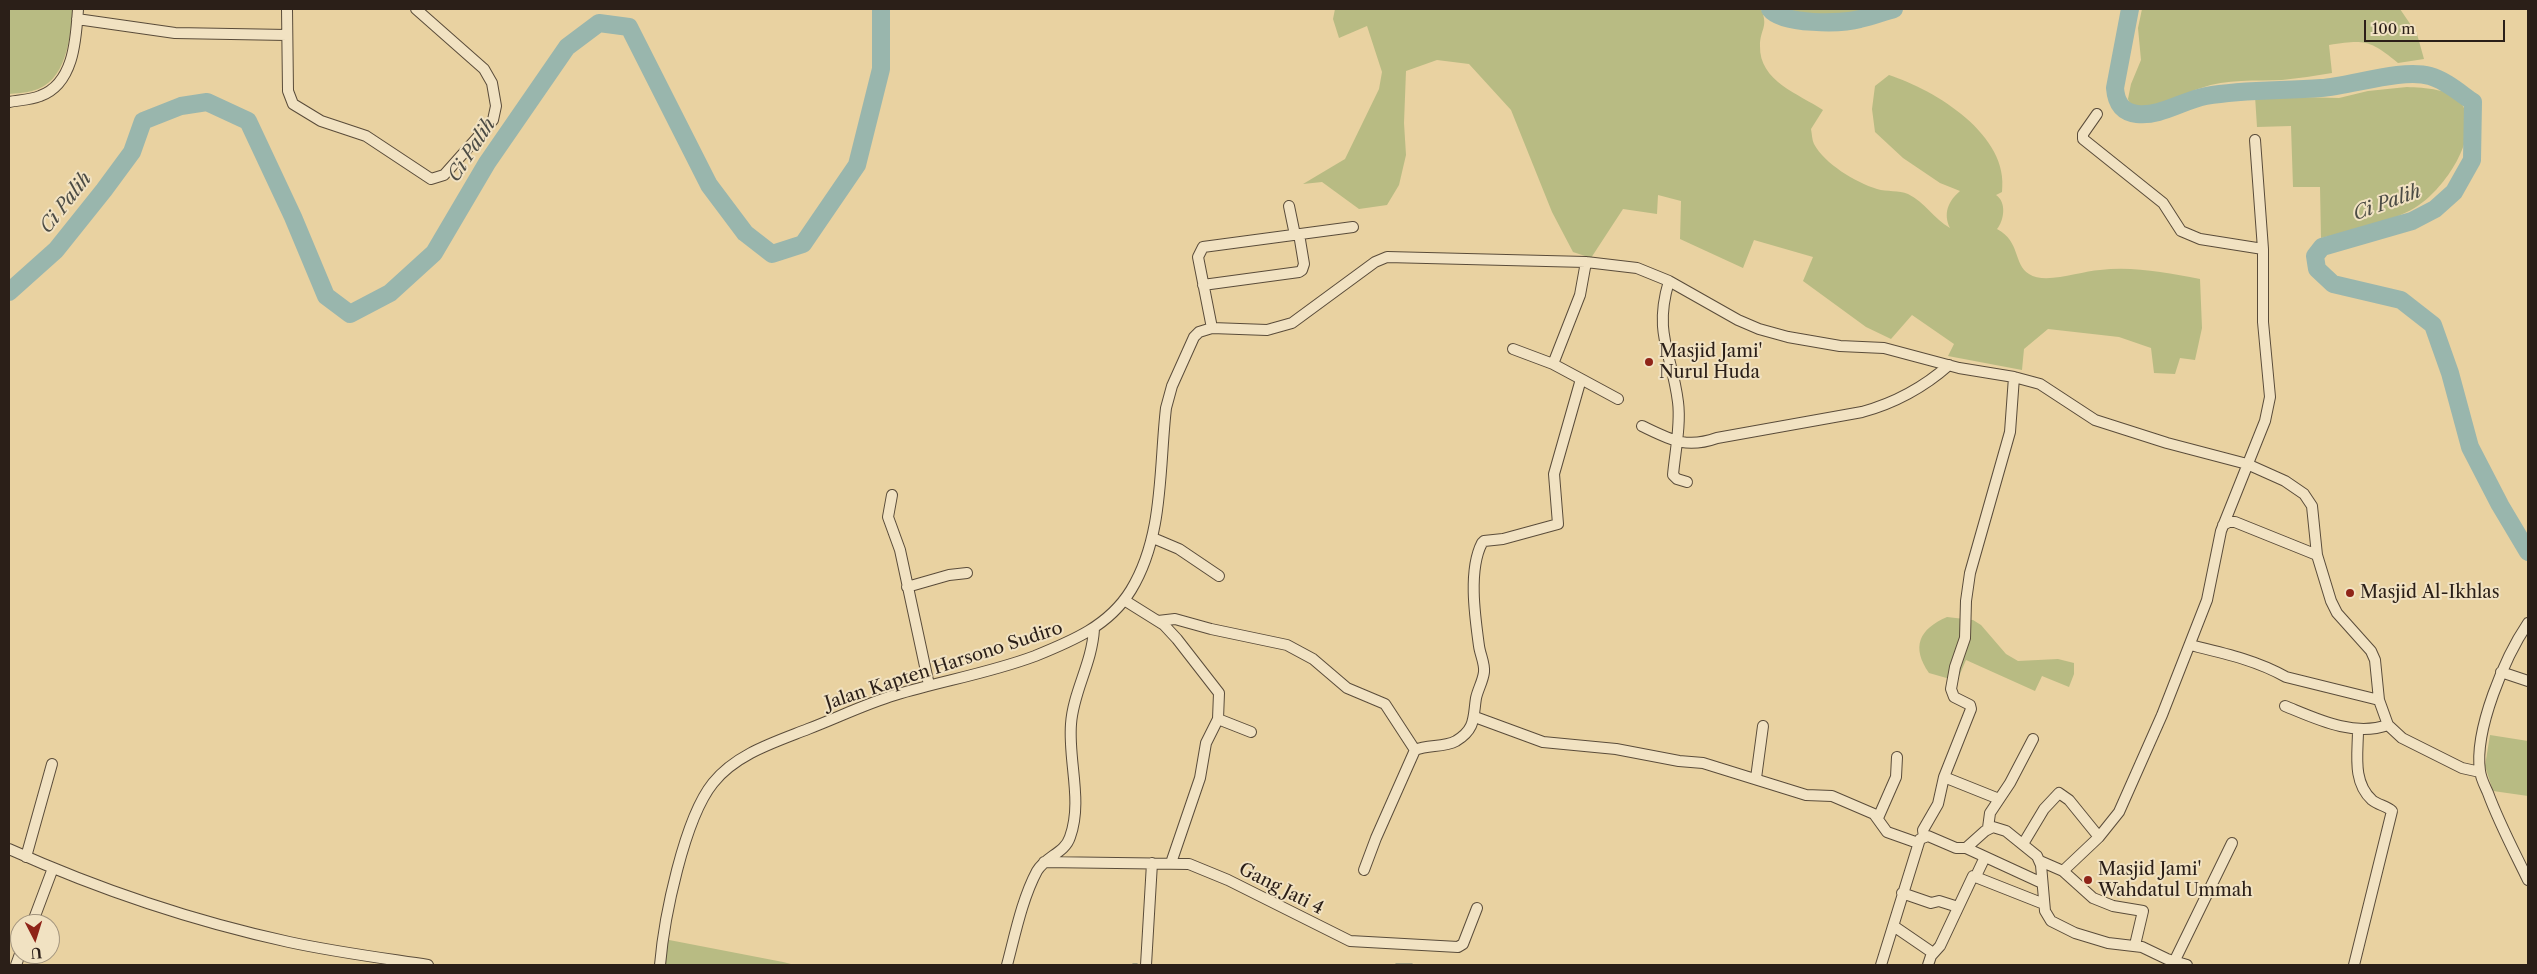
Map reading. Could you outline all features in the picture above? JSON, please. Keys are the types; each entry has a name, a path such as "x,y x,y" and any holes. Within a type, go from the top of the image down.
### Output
{"street":[{"path":"287,9 289,97 298,109 320,121 366,136 422,175 431,179 438,178 444,174 493,120 496,106 492,83 484,69 416,9"},
{"path":"9,102 40,96 60,82 72,54 78,14 175,33 287,35"},
{"path":"2096,114 2083,134 2083,139 2164,203 2181,231 2200,239 2263,249"},
{"path":"2063,871 2099,837 2120,812 2190,646 2209,594 2215,554 2222,525 2265,421 2270,397 2263,322 2263,249 2255,140"},
{"path":"1203,285 1299,272 1302,270 1304,264 1290,206"},
{"path":"1353,226 1203,247 1199,250 1198,257 1212,328 1267,330 1292,323 1375,262 1394,255 1448,259 1586,262 1637,268 1669,281 1738,320 1759,329 1788,337 1840,346 1884,348 1949,365 2014,377 2040,384 2095,420 2168,443 2247,464 2285,482 2304,494 2312,506 2317,555 2331,601 2337,613 2371,651 2375,660 2379,700 2388,725 2402,738 2462,768 2480,772"},
{"path":"1553,364 1580,295 1586,262"},
{"path":"1669,281 1661,316 1665,346 1679,403 1673,475 1677,479 1687,482"},
{"name":"Jalan Kapten Harsono Sudiro","path":"660,965 674,887 691,823 706,793 725,770 770,744 861,707 929,685 1024,660 1072,641 1094,629 1124,600 1146,560 1153,538 1166,408 1172,386 1194,337 1199,332 1212,328"},
{"path":"1513,349 1553,364 1618,399"},
{"path":"1642,426 1676,441 1695,444 1717,438 1878,408 1901,398 1935,378 1949,365"},
{"path":"1882,965 1895,927 1902,893 1923,830 1938,804 1944,777 1971,709 1970,705 1954,697 1951,690 1955,667 1965,638 1966,601 1970,572 2010,432 2014,377"},
{"path":"1364,870 1415,750 1421,747 1446,745 1456,741 1464,734 1475,718 1476,698 1484,673 1475,622 1473,578 1480,547 1484,541 1504,540 1558,524 1554,474 1582,379"},
{"path":"892,495 887,513 900,550 929,685"},
{"path":"2222,525 2235,522 2317,555"},
{"path":"1153,538 1179,549 1219,576"},
{"path":"907,587 949,575 968,573"},
{"path":"1124,600 1171,631 1219,693 1218,719 1206,743 1200,778 1171,863"},
{"path":"1158,621 1175,619 1211,629 1287,645 1312,659 1347,688 1386,704 1415,750"},
{"path":"2528,623 2501,672 2485,724 2480,753 2480,772 2502,827 2528,880"},
{"path":"1008,965 1029,893 1038,871 1044,862 1066,846 1074,821 1076,802 1070,747 1070,725 1072,712 1090,660 1094,629"},
{"path":"2190,646 2233,655 2272,669 2286,677 2379,700"},
{"path":"2501,672 2528,681"},
{"path":"2285,706 2312,717 2358,730 2372,730 2388,725"},
{"path":"1475,718 1543,742 1616,749 1679,762 1703,762 1806,795 1832,796 1878,818 1887,832 1921,840 1932,837 1956,848 1966,848 2042,883"},
{"path":"1218,719 1251,732"},
{"path":"1756,778 1763,726"},
{"path":"2354,965 2392,811 2374,802 2361,786 2358,773 2358,730"},
{"path":"1966,848 1988,828 1990,813 2033,739"},
{"path":"1878,818 1896,777 1897,757"},
{"path":"26,857 52,764"},
{"path":"1944,777 1999,799"},
{"path":"2023,844 2044,809 2059,793 2069,800 2099,837"},
{"path":"1988,828 2000,828 2023,844 2040,861 2063,871 2084,893 2093,898 2112,906 2143,911 2135,945"},
{"path":"2174,962 2232,843"},
{"path":"9,849 53,868 145,902 244,931 336,952 428,965"},
{"path":"1928,965 1932,953 1940,946 1972,877 1976,876 1985,857"},
{"path":"2040,861 2047,917 2062,927 2108,943 2135,945 2148,949 2174,962 2187,965"},
{"name":"Gang Jati 4","path":"1044,862 1152,862 1194,865 1353,942 1383,941 1458,947 1463,944 1477,908"},
{"path":"1146,963 1152,862"},
{"path":"36,914 53,868"},
{"path":"1976,876 2002,889 2044,904"},
{"path":"1902,893 1931,903 1939,901 1958,907"},
{"path":"1895,927 1932,953"}],"green space":[{"path":"9,9 73,9 68,45 60,69 53,79 44,86 32,91 9,94"},
{"path":"1335,9 1761,9 1764,24 1760,40 1761,58 1766,69 1782,85 1823,110 1811,129 1812,139 1819,151 1833,165 1850,177 1868,186 1881,190 1901,192 1914,197 1950,228 1947,218 1948,208 1952,199 1960,191 1940,183 1903,158 1875,132 1872,109 1875,86 1889,75 1927,92 1966,118 1982,134 1994,152 2001,171 2002,192 1996,195 2002,202 2003,207 2003,217 1997,229 2010,240 2021,265 2029,274 2036,277 2053,278 2092,271 2125,269 2200,279 2202,328 2195,360 2180,358 2175,374 2154,373 2151,348 2119,337 2048,329 2024,349 2022,370 1948,356 1954,344 1912,315 1891,339 1866,327 1803,281 1813,257 1754,240 1743,268 1680,239 1681,201 1658,195 1657,214 1623,209 1591,258 1573,252 1552,212 1511,110 1469,64 1437,60 1406,71 1404,123 1406,155 1399,185 1387,205 1359,209 1322,182 1303,184 1345,159 1379,89 1382,72 1367,26 1339,38 1333,19"},
{"path":"1783,9 1879,9 1843,16 1818,17"},
{"path":"2142,9 2400,9 2417,34 2424,59 2398,63 2380,49 2366,43 2350,42 2329,45 2332,73 2282,80 2221,83 2201,88 2158,104 2141,107 2131,106 2128,99 2131,84 2141,60 2138,28"},
{"path":"2407,87 2445,92 2458,100 2463,106 2467,119 2467,133 2457,161 2439,187 2419,205 2399,216 2321,238 2320,187 2293,187 2291,126 2257,127 2255,96 2339,98 2368,91"},
{"path":"1947,617 1973,620 1981,625 2006,654 2018,661 2058,659 2074,663 2074,674 2069,687 2042,676 2035,691 1966,660 1957,681 1929,673 1920,655 1919,647 1921,640 1924,633 1930,627"},
{"path":"2490,735 2528,741 2528,796 2493,791 2485,766"},
{"path":"664,939 783,962 795,965 660,965"}],"waterway":[{"name":"Ci Palih","path":"9,292 56,250 104,190 132,152 143,121 181,106 207,102 248,121 293,217 326,296 350,314 390,293 434,253 487,163 567,47 599,23 629,27 709,185 745,233 772,254 803,244 857,165 881,69 881,9"},
{"name":"Ci Palih","path":"1770,9 1787,18 1813,22 1851,21 1894,9"},
{"name":"Ci Palih","path":"2130,9 2115,88 2120,105 2132,113 2146,114 2163,111 2206,96 2249,91 2333,87 2405,74 2419,74 2441,80 2473,102 2472,160 2454,192 2435,209 2412,221 2322,247 2315,256 2317,269 2333,284 2401,300 2433,325 2450,373 2470,447 2500,505 2528,552"},
{"path":"1396,965 1412,965"}],"place":[{"name":"Masjid Jami' Nurul Huda","path":"1649,362"},
{"name":"Masjid Al-Ikhlas","path":"2350,593"},
{"name":"Masjid Jami' Wahdatul Ummah","path":"2088,880"}]}
